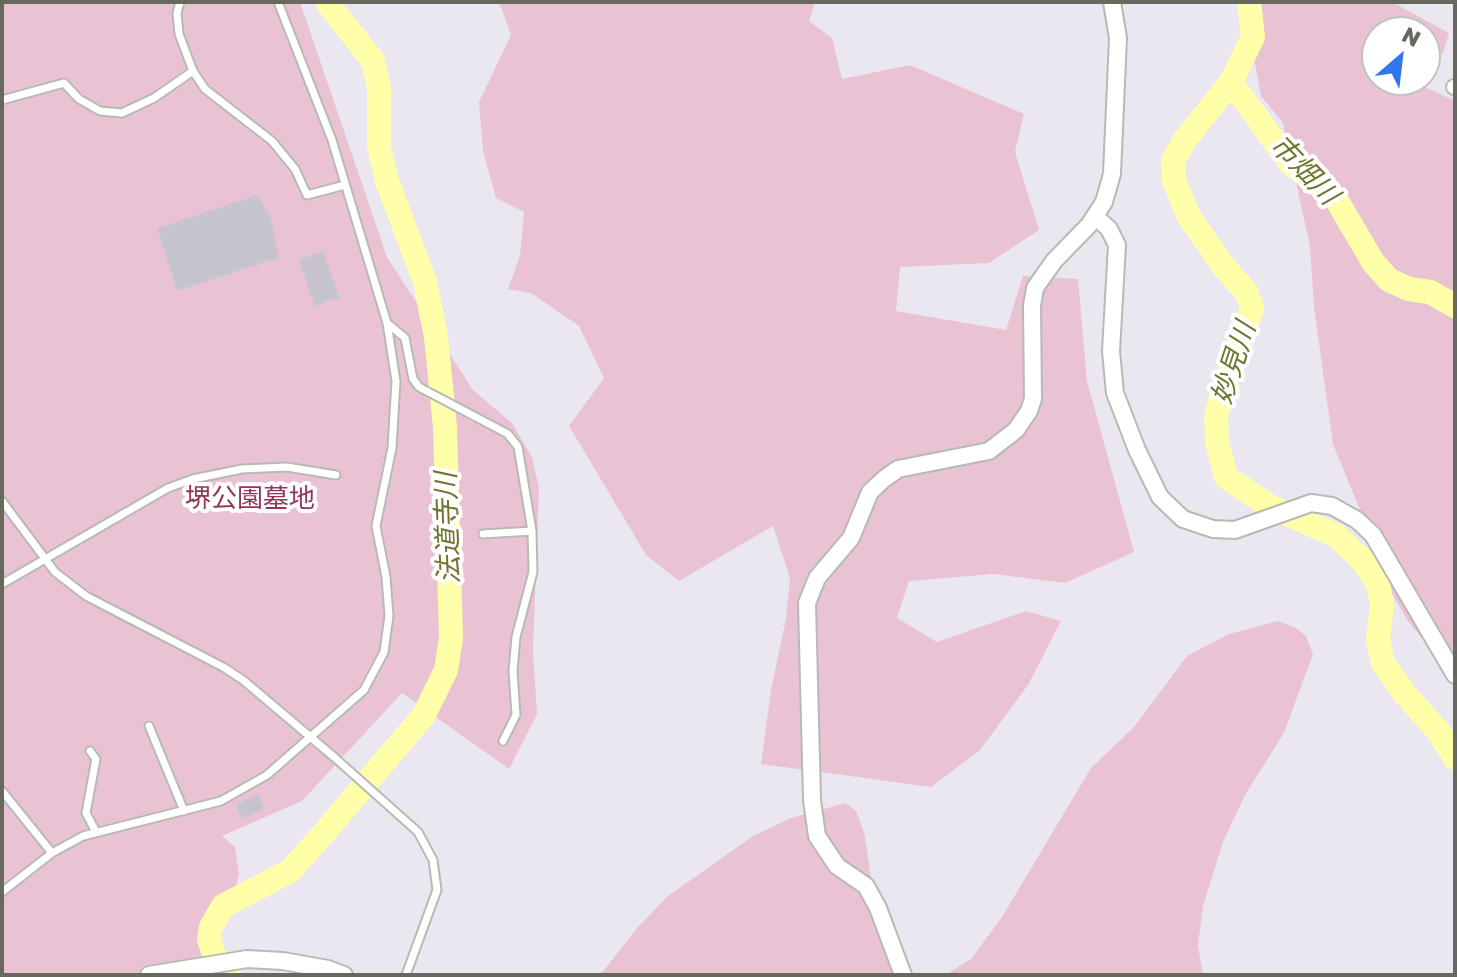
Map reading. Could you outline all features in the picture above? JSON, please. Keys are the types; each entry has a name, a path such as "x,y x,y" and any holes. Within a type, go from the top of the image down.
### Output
{"street":[{"path":"903,975 878,908 866,886 837,866 817,836 812,800 807,603 817,578 851,538 870,492 884,479 898,469 989,451 1016,430 1029,411 1033,399 1032,306 1035,288 1054,261 1095,216 1104,202 1112,174 1118,38 1112,2"},
{"path":"1095,216 1109,229 1117,245 1111,351 1115,393 1137,450 1160,497 1183,519 1213,529 1235,530 1311,503 1332,506 1357,520 1373,535 1455,675"},
{"path":"149,975 247,959 283,961 344,975"}],"lane":[{"path":"180,2 177,24 193,71 205,89 272,141 295,169 307,195 345,185"},
{"path":"2,892 52,853 96,832 221,801 267,775 364,690 384,652 389,616 386,577 376,526 392,448 396,381 387,323 332,140 278,2"},
{"path":"2,100 64,83 79,99 100,111 122,113 154,98 193,71"},
{"path":"387,323 405,338 413,379 427,392 508,434 518,447 532,531 533,572 516,637 513,671 516,715 503,741"},
{"path":"2,584 168,488 193,479 242,469 287,467 336,475"},
{"path":"2,501 55,572 86,596 233,674 311,737 418,832 433,860 437,890 406,975"},
{"path":"483,534 532,531"},
{"path":"149,726 184,811"},
{"path":"90,751 96,759 86,813 96,832"},
{"path":"2,791 52,853"}],"green space":[{"name":"堺公園墓地","path":"2,2 300,2 387,257 473,390 512,423 532,457 539,488 533,650 537,714 509,769 402,693 302,801 222,836 235,847 239,874 204,975 2,975"},
{"path":"499,2 815,2 809,21 832,38 842,79 910,65 1024,114 1015,152 1039,230 989,263 900,267 896,311 1006,330 1023,276 1078,279 1087,381 1134,552 1065,583 993,574 909,581 897,618 937,642 1026,611 1061,621 1028,685 980,750 931,787 761,764 790,578 773,526 679,581 646,555 569,426 604,378 579,326 531,293 508,289 520,256 524,212 496,198 483,151 479,102 511,35"},
{"path":"1244,2 1392,2 1418,16 1361,16 1361,96 1441,94 1455,101 1455,668 1425,642 1408,621 1376,566 1364,520 1333,444 1314,307 1310,246 1283,123 1261,96"},
{"path":"1441,29 1449,33 1441,54"},
{"path":"1278,621 1306,636 1313,654 1284,733 1245,795 1223,842 1203,906 1198,945 1203,975 945,975 971,959 1002,917 1091,768 1134,727 1187,656 1229,634"},
{"path":"846,803 856,811 864,832 874,896 901,975 600,975 638,927 668,896 753,836 791,818"}],"building":[{"path":"257,196 270,218 278,257 178,290 158,229"},
{"path":"323,252 339,299 329,299 315,306 300,260"},
{"path":"257,795 263,808 243,818 237,805"}],"waterway":[{"name":"法道寺川","path":"229,975 217,964 209,939 211,927 223,906 290,871 323,834 424,715 446,670 451,638 445,427 436,337 425,282 387,181 379,147 379,86 373,61 327,2"},
{"name":"妙見川","path":"1249,2 1253,37 1231,82 1184,141 1173,161 1174,180 1189,217 1247,293 1252,309 1216,416 1217,442 1226,477 1269,506 1337,536 1361,559 1378,583 1382,605 1378,640 1383,663 1405,694 1439,732 1455,758"},
{"name":"市畑川","path":"1231,82 1291,164 1336,199 1373,262 1389,280 1409,289 1430,292 1455,306"}]}
